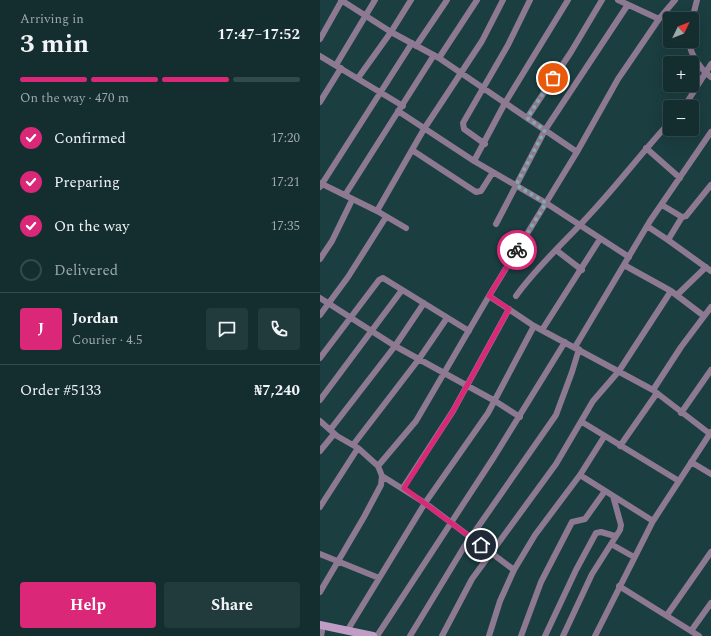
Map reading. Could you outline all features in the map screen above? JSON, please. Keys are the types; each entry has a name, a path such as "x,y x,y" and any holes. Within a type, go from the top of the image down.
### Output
{"main road":[{"path":"321,631 373,636"}],"street":[{"path":"320,39 342,0 391,32 437,57 577,152"},
{"path":"320,102 365,15 375,0"},
{"path":"358,78 391,32 411,0"},
{"path":"406,228 377,211 321,185 414,44 446,0"},
{"path":"345,196 398,112 477,0"},
{"path":"377,211 424,129 482,41 503,0"},
{"path":"485,144 464,129 463,123 484,89 530,0"},
{"path":"474,161 485,144 505,103 568,0"},
{"path":"527,118 571,52 602,0"},
{"path":"618,0 627,6 659,19"},
{"path":"378,466 416,421 489,296 577,152 618,78 659,19 675,0"},
{"path":"694,12 697,0"},
{"path":"496,224 545,130 627,6"},
{"path":"690,48 708,75"},
{"path":"320,56 403,106"},
{"path":"689,100 708,75 711,64"},
{"path":"398,112 474,161 546,203 600,240 629,256"},
{"path":"516,296 536,270 620,181 646,148 663,130"},
{"path":"410,636 471,538 556,415 572,372 577,348 647,226 711,132"},
{"path":"646,148 680,178"},
{"path":"412,150 476,192 481,191 493,172"},
{"path":"668,240 682,217 689,214 711,184"},
{"path":"320,259 332,241 352,200"},
{"path":"662,204 682,217"},
{"path":"320,314 348,277 386,217"},
{"path":"647,226 708,269 677,295"},
{"path":"542,330 600,240"},
{"path":"556,250 582,270"},
{"path":"624,265 671,291 704,316"},
{"path":"320,358 383,278 469,331"},
{"path":"320,400 373,331 402,290"},
{"path":"442,636 472,579 556,464 601,390 619,371 671,291"},
{"path":"489,296 534,326 577,348 655,392 681,413 710,433 653,521 594,636"},
{"path":"320,298 396,346 495,401 520,417"},
{"path":"320,451 332,432 396,346 424,303"},
{"path":"620,446 655,392 681,347 711,307"},
{"path":"404,488 446,424 509,309"},
{"path":"320,507 356,446 447,318"},
{"path":"346,633 425,503 495,401 534,326"},
{"path":"377,636 450,522 520,417 565,342"},
{"path":"681,413 711,370"},
{"path":"320,422 332,432 356,446 378,466 382,476 381,484 374,498 320,592"},
{"path":"582,422 604,437 679,481"},
{"path":"489,636 500,600 514,570 539,530 580,474 604,437"},
{"path":"691,462 711,474"},
{"path":"580,474 653,521"},
{"path":"382,476 404,488 514,570"},
{"path":"521,636 541,582 572,522 586,519 605,491"},
{"path":"563,636 592,574 611,544 620,525 612,496"},
{"path":"545,636 576,570 596,533 601,532 615,536"},
{"path":"611,544 634,557"},
{"path":"667,614 711,552"},
{"path":"320,554 338,560 379,578"},
{"path":"619,586 667,614 699,636"},
{"path":"691,631 711,603"}],"way so far":[{"path":"517,250 546,203 516,185 545,130 527,118 553,78"}],"route":[{"path":"481,545 404,488 446,424 509,309 489,296 517,250"}]}
